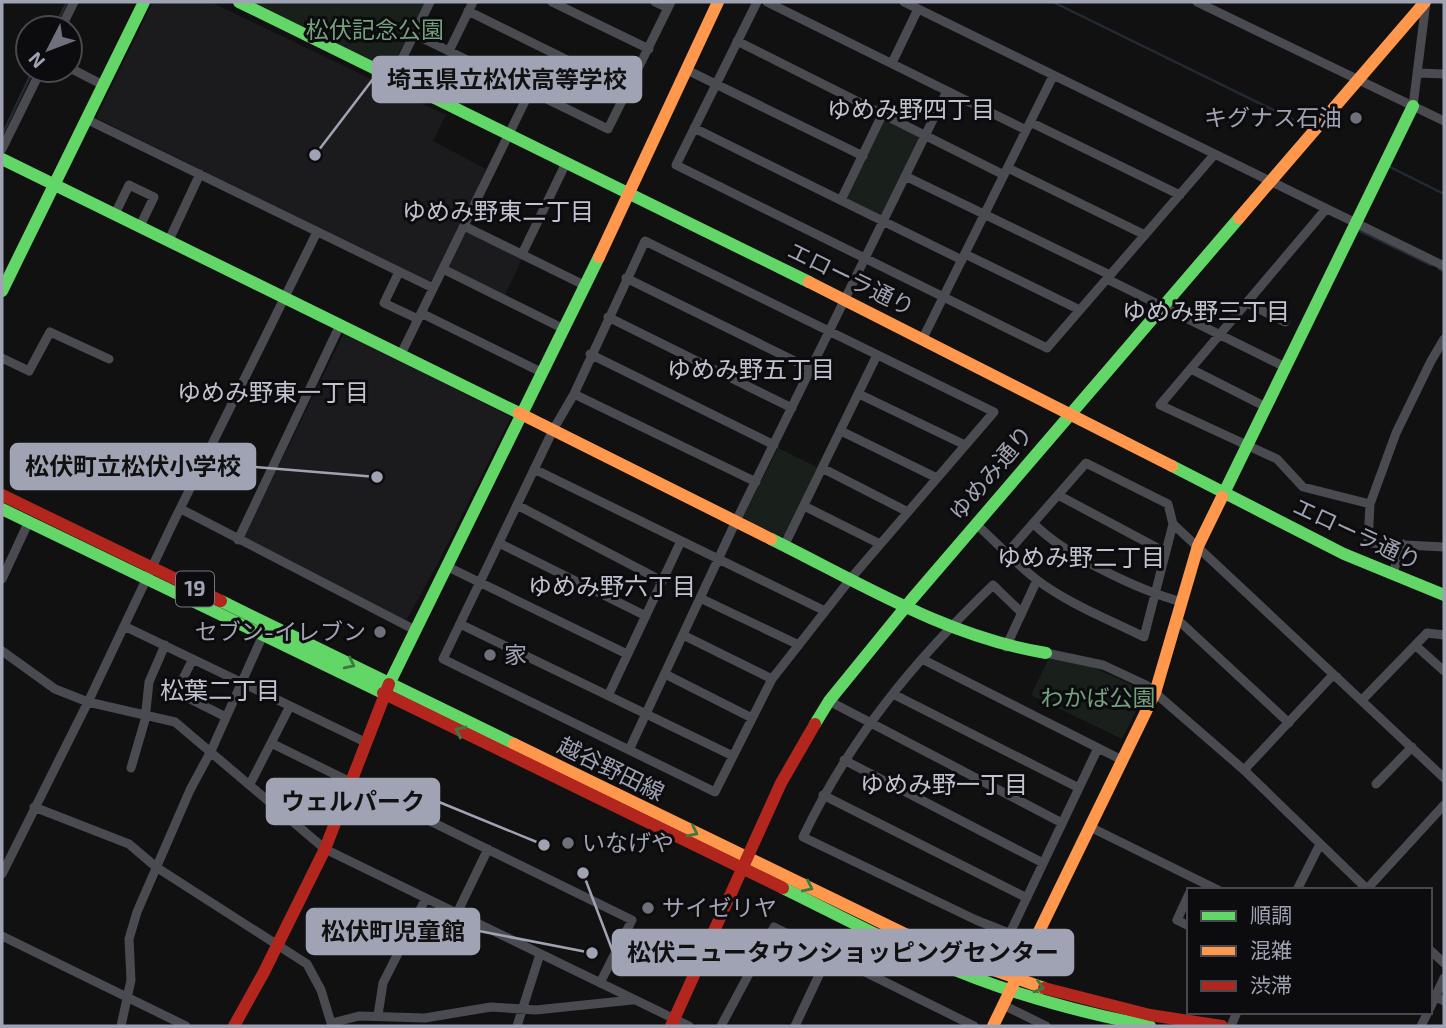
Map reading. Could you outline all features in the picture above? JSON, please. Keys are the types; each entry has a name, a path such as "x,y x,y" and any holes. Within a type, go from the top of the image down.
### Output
{"street":[{"path":"2,291 144,2"},
{"name":"エローラ通り","path":"239,2 845,299 1223,493 1392,575 1444,595"},
{"path":"393,77 430,2"},
{"path":"449,51 473,2"},
{"path":"552,2 649,49"},
{"path":"414,34 608,130 670,5 655,2"},
{"path":"234,1026 325,849 387,689 630,194 718,2"},
{"path":"757,2 676,165 1047,348 1214,155"},
{"path":"767,2 947,91 1180,195"},
{"path":"904,2 1444,265"},
{"path":"1196,2 1444,121"},
{"path":"993,1026 1155,693 1198,546 1413,106 1419,73 1425,2"},
{"name":"ゆめみ通り","path":"673,1023 796,754 829,701 907,604 1425,2"},
{"path":"892,63 918,9"},
{"path":"468,11 628,90"},
{"path":"737,41 926,135 1144,235"},
{"path":"687,70 863,156"},
{"path":"1419,73 1444,74"},
{"path":"84,75 103,85"},
{"path":"923,338 1053,76"},
{"path":"2,149 34,84"},
{"path":"401,354 530,91"},
{"path":"629,750 737,521 947,91"},
{"path":"841,200 883,113"},
{"path":"86,119 433,288"},
{"path":"694,128 884,221 1080,310"},
{"path":"2,159 949,627 1006,648 1103,665 1146,685 1244,770 1366,888"},
{"path":"522,254 566,163"},
{"path":"169,240 200,174"},
{"path":"905,176 1108,277 1162,308 1285,367"},
{"path":"115,214 129,185 154,197 139,226"},
{"path":"1326,209 1160,405 1277,459 1303,487 1370,504"},
{"path":"464,226 584,285"},
{"path":"2,873 317,232"},
{"path":"645,241 994,412 852,577 772,680 715,792 443,659 553,430 574,394 608,317 645,241"},
{"path":"443,269 562,328"},
{"path":"399,272 384,303 420,316 541,372"},
{"path":"626,278 811,369"},
{"path":"1247,303 1285,322"},
{"path":"608,317 792,408"},
{"path":"238,540 341,325"},
{"path":"2,358 29,371 50,332 109,359"},
{"path":"1444,339 1396,433 1370,504 1368,543 1444,547"},
{"path":"590,354 774,445"},
{"path":"785,544 877,355"},
{"path":"1191,369 1266,407"},
{"path":"574,394 756,482"},
{"path":"859,394 965,445"},
{"path":"841,431 937,478"},
{"path":"976,524 1007,553 1037,580 1144,637 1173,524 1168,504 1086,463 1007,553"},
{"path":"822,468 908,512"},
{"path":"534,469 825,611"},
{"name":"越谷野田線","path":"2,495 264,635 387,689"},
{"path":"1058,495 1166,552"},
{"path":"517,505 662,581"},
{"path":"804,506 880,544"},
{"name":"越谷野田線","path":"2,509 149,573 744,863 935,962 1013,985 1103,1017 1150,1026"},
{"path":"181,509 415,630"},
{"path":"2,579 29,521"},
{"path":"1033,523 1046,537 1155,595 1182,602"},
{"path":"1173,524 1444,778"},
{"path":"608,696 681,541"},
{"path":"499,543 646,616"},
{"path":"1392,575 1403,544"},
{"path":"446,566 627,654"},
{"path":"1006,648 1037,580"},
{"path":"1022,613 992,585 949,627 869,723 823,795 803,837 976,920 1034,943"},
{"path":"700,598 799,645"},
{"path":"1177,619 1289,723"},
{"path":"460,624 733,756"},
{"path":"124,626 365,742"},
{"path":"1362,700 1427,633 1444,635"},
{"path":"121,1026 131,980 129,939 136,912 190,790 211,751 264,635"},
{"path":"683,635 772,680"},
{"path":"131,768 145,714 149,682 165,645"},
{"path":"1415,645 1444,670"},
{"path":"2,651 55,689 88,702 175,722 325,849 634,999 673,1023 689,1026"},
{"path":"192,659 176,692 226,717"},
{"path":"922,659 1122,760"},
{"path":"665,674 752,718"},
{"path":"1244,770 1331,677 1337,677"},
{"path":"893,694 1079,788"},
{"path":"829,701 1062,823"},
{"path":"250,784 290,706"},
{"path":"271,743 632,920 600,983"},
{"path":"1376,784 1412,747"},
{"path":"1010,933 1098,748"},
{"path":"844,760 1043,863"},
{"path":"823,795 1027,898"},
{"path":"1368,888 1444,805"},
{"path":"34,807 129,844 156,867 307,964 321,990 332,1025 359,1016 425,1018 491,1007 536,1010 634,999"},
{"path":"1090,827 1212,888"},
{"path":"1298,888 1320,844"},
{"path":"457,914 488,849"},
{"path":"1192,888 1196,879"},
{"path":"378,1015 383,983 426,898"},
{"path":"1187,898 1177,920 1187,925"},
{"path":"721,1026 774,927 974,1026"},
{"path":"2,936 186,1026"},
{"path":"517,1026 540,954"},
{"path":"795,1026 828,956"},
{"path":"1437,997 1444,978"},
{"name":"越谷野田線","path":"1013,985 1193,1023 1222,1026"},
{"path":"1003,1005 1046,1026"},
{"path":"945,1026 951,1015"}],"shaded area":[{"path":"153,2 211,2 446,115 433,141 486,169 434,280 428,281 96,118"},
{"path":"467,231 522,259 505,295 448,265"},
{"path":"344,333 511,417 406,621 244,537"}],"green space":[{"name":"松伏記念公園","path":"250,2 426,2 390,70"},
{"path":"884,118 921,136 883,217 845,199"},
{"path":"778,448 817,467 785,536 746,520 744,516"},
{"name":"わかば公園","path":"1049,658 1088,665 1146,691 1122,739 1031,695"}],"waterway":[{"path":"61,14 67,2"},
{"path":"1053,2 1302,124"},
{"path":"2,135 26,84"},
{"path":"1388,166 1444,194"},
{"path":"1358,230 1431,265"},
{"path":"1439,269 1444,272"}],"traffic: fast":[{"path":"2,291 144,2"},
{"path":"239,2 809,282"},
{"path":"1222,497 1413,106"},
{"path":"2,159 519,413"},
{"path":"815,724 829,701 912,599 1239,218"},
{"path":"389,684 599,257"},
{"path":"1172,466 1344,554 1444,595"},
{"path":"2,509 383,693"},
{"path":"771,539 939,622 974,635 1046,653"},
{"path":"221,601 514,744"},
{"path":"783,888 897,945 988,983 1068,1008 1150,1026"}],"traffic: slow":[{"path":"599,257 718,2"},
{"path":"1239,218 1425,2"},
{"path":"809,282 1172,466"},
{"path":"519,413 771,539"},
{"path":"993,1026 1155,693 1198,546 1222,497"},
{"path":"514,744 940,951 1044,988"}],"traffic: jam":[{"path":"2,495 221,601"},
{"path":"234,1026 325,849 389,684"},
{"path":"383,693 783,888"},
{"path":"671,1026 781,783 815,724"},
{"path":"1044,988 1150,1015 1222,1026"}],"place":[{"name":"キグナス石油","path":"1356,118"},
{"name":"埼玉県立松伏高等学校","path":"315,155"},
{"name":"松伏町立松伏小学校","path":"377,477"},
{"name":"セブン-イレブン","path":"380,632"},
{"name":"家","path":"490,655"},
{"name":"いなげや","path":"568,843"},
{"name":"ウェルパーク","path":"544,845"},
{"name":"松伏ニュータウンショッピングセンター","path":"583,873"},
{"name":"サイゼリヤ","path":"648,908"},
{"name":"松伏町児童館","path":"592,953"}],"district":[{"name":"ゆめみ野四丁目","path":"911,110"},
{"name":"ゆめみ野東二丁目","path":"498,212"},
{"name":"ゆめみ野三丁目","path":"1206,312"},
{"name":"ゆめみ野五丁目","path":"751,370"},
{"name":"ゆめみ野東一丁目","path":"273,393"},
{"name":"ゆめみ野二丁目","path":"1081,558"},
{"name":"ゆめみ野六丁目","path":"612,587"},
{"name":"松葉二丁目","path":"220,691"},
{"name":"ゆめみ野一丁目","path":"944,785"}]}
